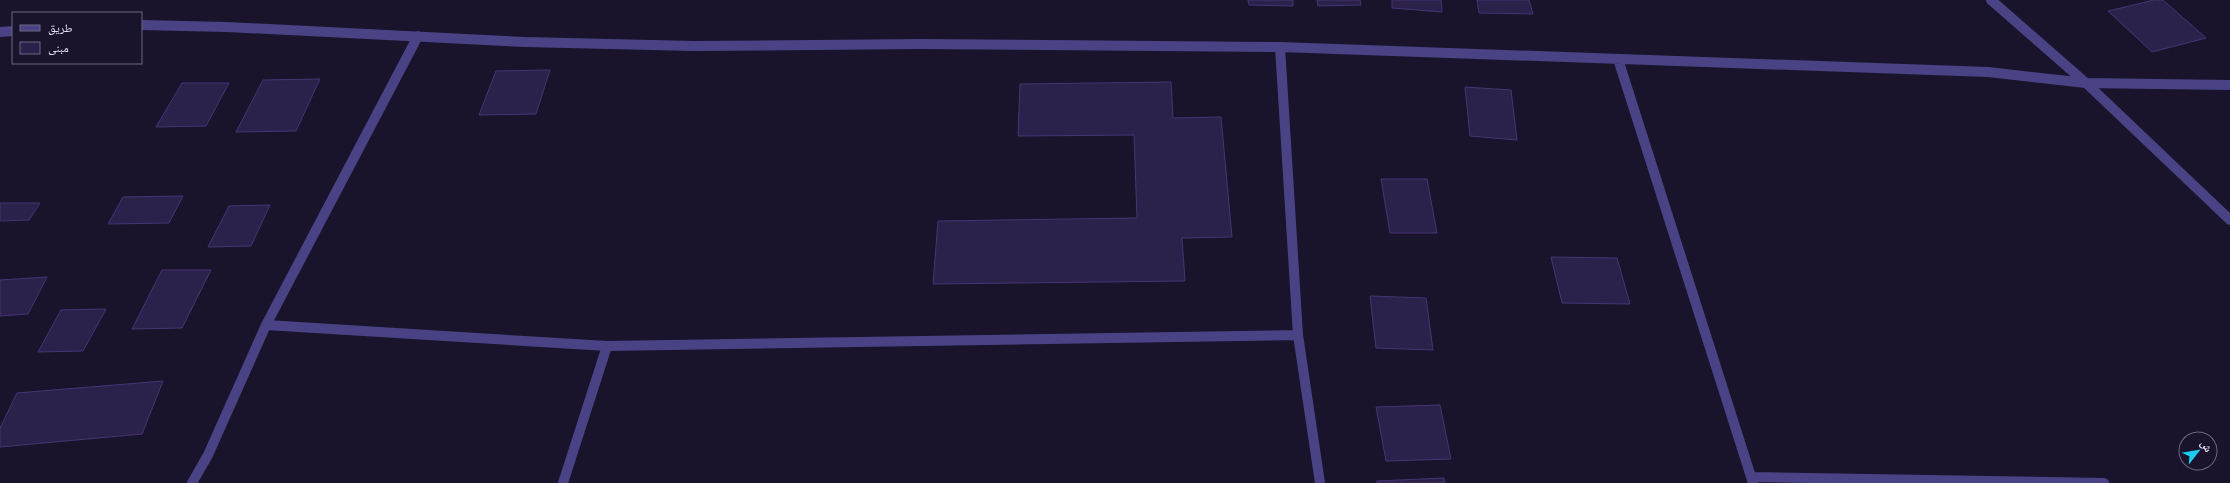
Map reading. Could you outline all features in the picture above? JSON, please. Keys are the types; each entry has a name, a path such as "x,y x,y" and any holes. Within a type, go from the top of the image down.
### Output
{"street":[{"path":"1991,0 2086,83 2230,220"},
{"path":"142,25 227,27 418,36 694,46 927,44 1280,47 1988,72 2086,83 2230,84"},
{"path":"0,32 12,31"},
{"path":"192,483 208,456 266,325 418,36"},
{"path":"1280,47 1298,334 1320,483"},
{"path":"1618,59 1752,480 2104,483"},
{"path":"266,325 607,346 1298,334"},
{"path":"563,483 607,346"}],"building":[{"path":"1248,0 1293,0 1293,6 1249,5"},
{"path":"1317,0 1360,0 1361,5 1318,6"},
{"path":"1392,0 1441,0 1442,12 1392,8"},
{"path":"1477,0 1529,0 1533,14 1479,13"},
{"path":"2154,0 2163,0 2206,38 2152,52 2108,11"},
{"path":"550,70 536,114 479,115 496,71"},
{"path":"320,79 296,131 236,132 263,80"},
{"path":"1171,82 1173,118 1221,117 1232,237 1182,238 1185,281 933,284 938,221 1137,218 1134,135 1018,136 1020,84"},
{"path":"182,83 229,83 206,126 156,127"},
{"path":"1465,87 1511,90 1517,140 1470,136"},
{"path":"1381,179 1427,179 1437,233 1390,233"},
{"path":"183,196 169,223 108,224 123,197"},
{"path":"0,203 40,203 29,220 0,221"},
{"path":"270,205 251,246 208,247 229,206"},
{"path":"1551,257 1617,258 1630,304 1562,303"},
{"path":"162,270 211,270 182,328 132,329"},
{"path":"47,277 28,314 0,316 0,280"},
{"path":"1370,296 1426,298 1433,350 1376,348"},
{"path":"106,309 83,351 38,352 61,310"},
{"path":"163,381 142,434 0,447 0,428 17,393"},
{"path":"1440,405 1451,459 1386,461 1376,407"},
{"path":"1444,478 1445,483 1377,483 1377,481"}]}
